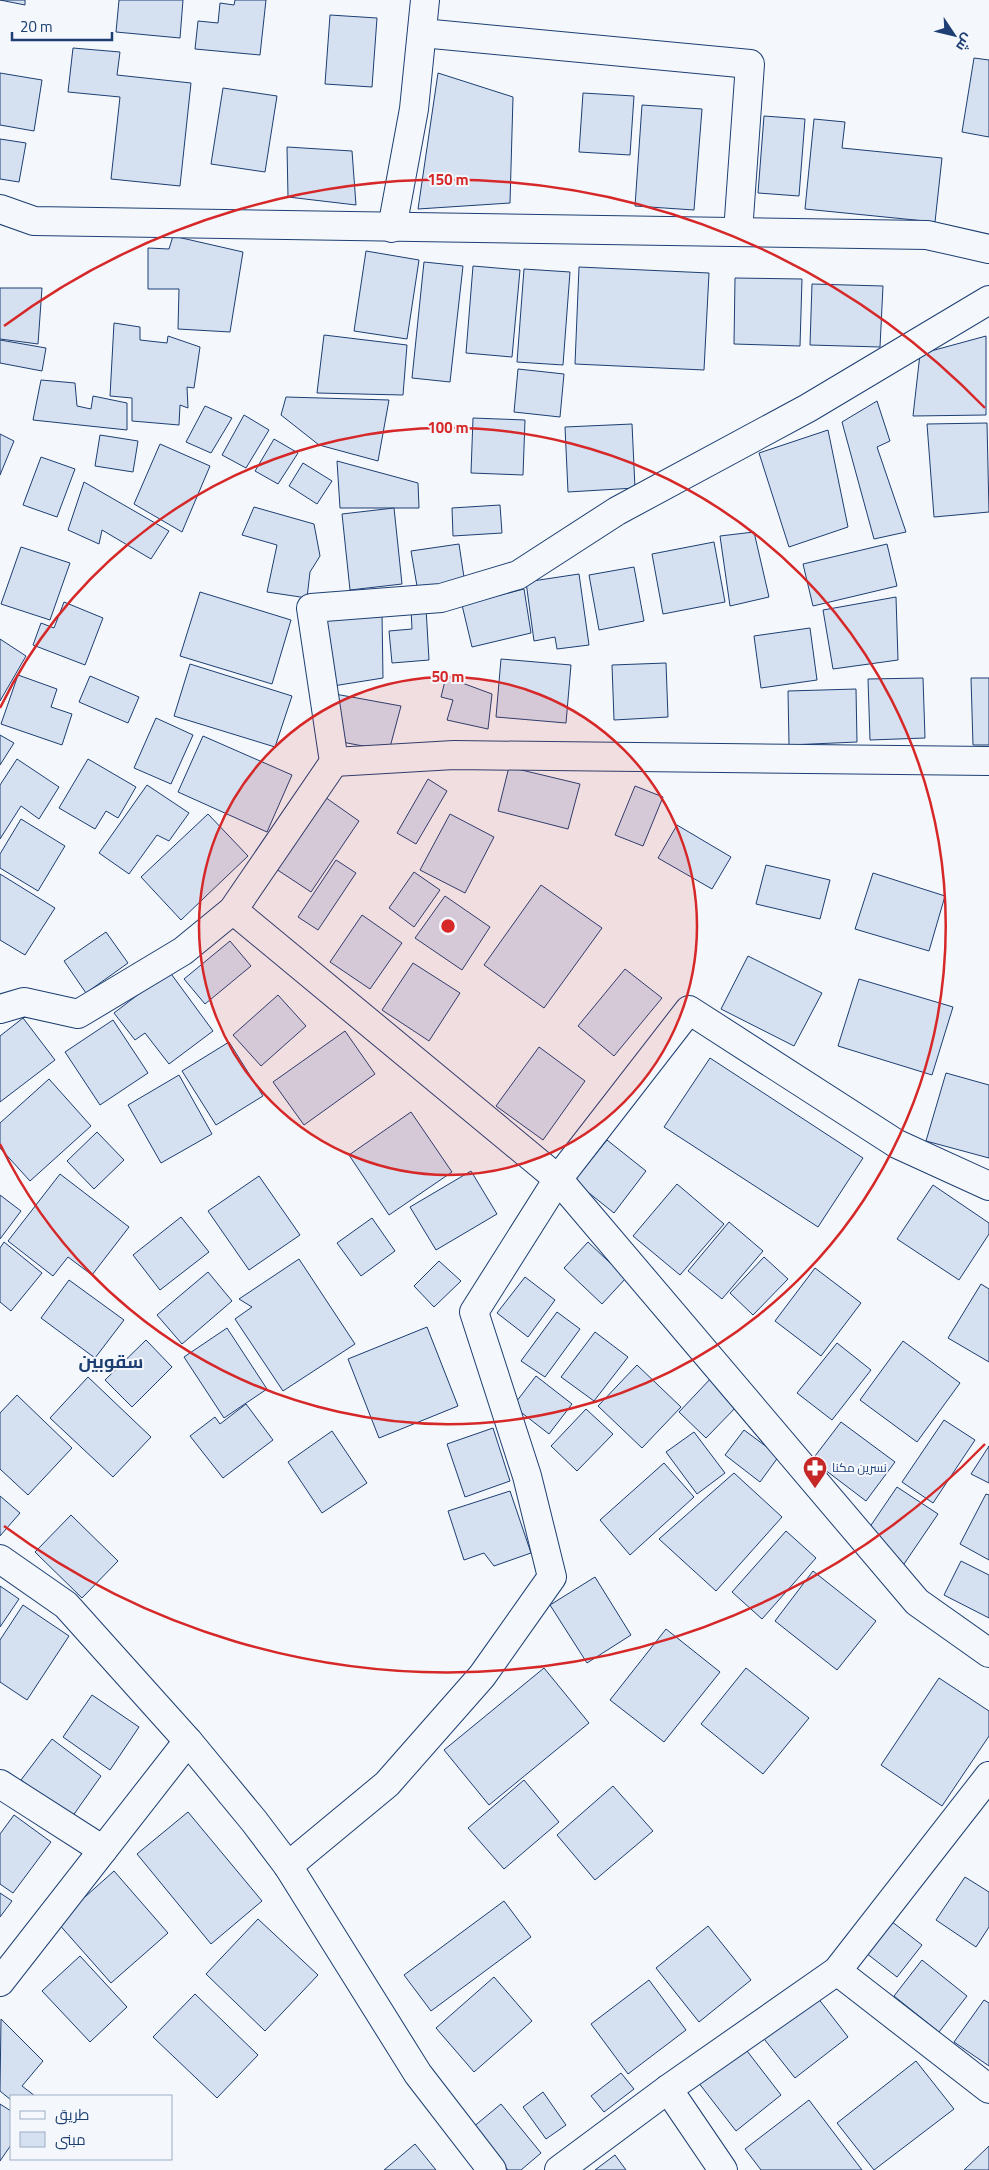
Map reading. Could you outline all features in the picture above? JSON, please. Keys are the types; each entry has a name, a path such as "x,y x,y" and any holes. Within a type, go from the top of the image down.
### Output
{"street":[{"path":"392,228 414,109 425,0"},
{"path":"422,34 750,64 738,232"},
{"path":"0,209 34,221 927,235 989,249"},
{"path":"0,1009 24,1002 78,1014 183,951 233,910 334,762 311,608 441,598 518,575 617,511 808,408 989,300"},
{"path":"334,762 454,755 989,761"},
{"path":"233,910 558,1179 917,1602 989,1653"},
{"path":"288,1866 387,1784 482,1676 552,1576 527,1476 474,1312 558,1179 689,1010 896,1144 989,1186"},
{"path":"0,1559 66,1605 188,1741 288,1866 418,2074 492,2170"},
{"path":"3,1972 103,1850 188,1741"},
{"path":"559,2170 668,2090 837,1971 989,1776"},
{"path":"0,1784 103,1850"},
{"path":"837,1971 989,2089"},
{"path":"668,2090 723,2170"}],"building":[{"path":"0,0 25,0 25,5"},
{"path":"119,0 183,0 180,38 116,32"},
{"path":"235,0 266,0 260,55 195,49 198,21 218,23 220,3 234,5"},
{"path":"330,15 377,18 372,87 325,84"},
{"path":"73,48 120,52 117,75 191,83 180,186 111,179 120,97 68,92"},
{"path":"974,58 989,60 989,137 962,132"},
{"path":"0,73 42,80 34,131 0,125"},
{"path":"438,73 513,97 510,203 418,209"},
{"path":"223,88 277,96 265,172 211,164"},
{"path":"583,93 634,96 630,155 579,152"},
{"path":"642,105 702,109 694,210 635,206"},
{"path":"764,116 805,119 799,196 758,193"},
{"path":"814,119 845,122 842,148 942,158 935,222 805,209"},
{"path":"0,139 26,143 19,182 0,179"},
{"path":"287,147 352,151 356,205 288,197"},
{"path":"173,236 243,252 230,332 178,329 179,289 148,289 148,248 169,249"},
{"path":"366,251 419,260 407,339 354,331"},
{"path":"424,262 463,266 450,382 412,378"},
{"path":"473,266 520,270 512,357 466,353"},
{"path":"579,267 709,273 704,370 575,364"},
{"path":"524,269 570,272 563,365 517,362"},
{"path":"735,278 802,279 800,346 734,344"},
{"path":"812,284 883,286 880,347 810,345"},
{"path":"0,288 42,288 38,344 0,339"},
{"path":"114,323 140,327 140,340 167,343 168,336 200,347 194,388 187,387 188,408 180,405 179,425 132,421 132,398 110,396"},
{"path":"324,335 407,345 403,395 317,393"},
{"path":"986,336 986,415 913,416 920,354"},
{"path":"0,340 46,348 42,371 0,363"},
{"path":"518,369 564,374 560,417 514,412"},
{"path":"41,380 75,383 77,406 91,409 93,396 127,403 127,430 33,420"},
{"path":"286,397 389,400 378,461 319,445 281,415"},
{"path":"877,401 890,441 877,447 906,532 874,539 842,422"},
{"path":"205,406 232,418 211,453 186,442"},
{"path":"244,415 269,430 246,468 222,455"},
{"path":"473,418 525,420 523,475 471,473"},
{"path":"987,423 989,512 934,517 927,424"},
{"path":"632,424 635,488 568,492 565,427"},
{"path":"828,430 848,527 789,547 759,453"},
{"path":"0,434 14,441 0,475"},
{"path":"100,435 138,441 133,472 95,466"},
{"path":"274,439 298,453 278,484 255,471"},
{"path":"160,444 210,466 182,532 134,504"},
{"path":"41,457 75,469 57,517 23,505"},
{"path":"337,461 418,483 419,508 340,508"},
{"path":"303,463 332,481 317,504 289,486"},
{"path":"84,482 169,531 151,559 102,530 99,544 68,530"},
{"path":"500,505 502,533 453,536 452,508"},
{"path":"254,507 314,524 320,556 310,572 307,598 267,592 277,545 242,535"},
{"path":"394,508 402,584 350,590 342,514"},
{"path":"754,532 769,597 730,606 720,536"},
{"path":"714,542 725,602 663,614 652,554"},
{"path":"459,544 465,584 418,592 411,551"},
{"path":"887,544 897,586 813,606 803,564"},
{"path":"21,547 70,563 50,620 1,604"},
{"path":"634,567 644,621 599,630 589,575"},
{"path":"579,574 589,645 557,649 555,637 534,641 526,582"},
{"path":"524,589 531,633 472,647 462,605"},
{"path":"200,592 291,620 272,684 180,656"},
{"path":"896,597 898,660 833,669 823,610"},
{"path":"64,602 103,618 85,665 33,645 41,623 54,628"},
{"path":"426,608 429,660 392,663 389,631 412,629 411,609"},
{"path":"382,614 383,678 333,686 325,617"},
{"path":"810,628 817,680 761,688 754,636"},
{"path":"0,639 26,656 0,701"},
{"path":"501,659 571,665 566,723 496,717"},
{"path":"666,663 668,717 614,720 612,665"},
{"path":"190,664 292,696 275,747 174,716"},
{"path":"18,675 57,689 51,707 72,714 62,745 1,724"},
{"path":"90,676 139,697 128,723 79,702"},
{"path":"446,677 492,694 488,729 447,720 453,700 441,697"},
{"path":"923,678 925,738 870,740 868,679"},
{"path":"971,678 989,678 989,745 973,745"},
{"path":"856,689 857,742 789,745 788,691"},
{"path":"335,694 401,706 389,751 342,742"},
{"path":"156,718 193,735 171,784 134,768"},
{"path":"0,735 14,743 0,765"},
{"path":"203,736 292,775 267,832 178,792"},
{"path":"17,759 59,787 39,819 21,806 0,839 0,785"},
{"path":"88,759 136,787 118,818 106,811 95,829 59,808"},
{"path":"509,767 580,784 568,829 498,811"},
{"path":"428,779 447,791 416,844 397,833"},
{"path":"147,785 189,813 169,841 157,835 129,874 99,853"},
{"path":"635,786 663,797 643,846 615,835"},
{"path":"322,795 359,821 311,892 273,867"},
{"path":"208,814 248,856 181,920 141,877"},
{"path":"450,814 494,837 465,893 420,870"},
{"path":"21,819 65,846 38,891 0,868 0,854"},
{"path":"677,825 731,857 712,889 658,858"},
{"path":"336,860 356,873 318,930 298,917"},
{"path":"766,865 830,880 820,919 756,904"},
{"path":"414,872 440,890 414,927 389,908"},
{"path":"873,873 945,896 929,951 855,929"},
{"path":"0,874 55,908 25,955 0,940"},
{"path":"541,885 602,928 544,1008 484,965"},
{"path":"445,896 490,927 462,970 415,938"},
{"path":"362,915 402,943 370,989 330,962"},
{"path":"106,932 128,963 86,993 64,961"},
{"path":"230,941 251,966 205,1004 184,979"},
{"path":"748,956 822,993 794,1046 721,1009"},
{"path":"413,963 460,993 429,1041 382,1010"},
{"path":"625,969 662,998 614,1056 578,1026"},
{"path":"169,971 213,1031 169,1064 145,1033 135,1040 114,1013"},
{"path":"859,979 953,1007 932,1075 838,1046"},
{"path":"278,995 306,1026 261,1066 233,1035"},
{"path":"23,1018 55,1060 0,1102 0,1036"},
{"path":"113,1020 148,1073 100,1105 65,1052"},
{"path":"345,1031 375,1074 304,1125 273,1082"},
{"path":"229,1042 263,1096 216,1125 182,1071"},
{"path":"539,1047 585,1081 543,1140 496,1106"},
{"path":"710,1058 863,1158 818,1227 664,1127"},
{"path":"946,1073 989,1085 989,1158 926,1141"},
{"path":"179,1075 212,1134 161,1163 128,1105"},
{"path":"49,1079 91,1126 30,1181 0,1148 0,1123"},
{"path":"411,1112 452,1172 389,1215 349,1155"},
{"path":"97,1132 124,1160 94,1189 67,1161"},
{"path":"607,1140 646,1171 614,1213 574,1181"},
{"path":"471,1171 497,1214 436,1250 410,1207"},
{"path":"60,1174 129,1227 92,1275 68,1257 53,1276 8,1241"},
{"path":"259,1176 300,1235 249,1270 208,1211"},
{"path":"677,1184 724,1224 680,1275 633,1236"},
{"path":"933,1185 989,1223 989,1234 959,1280 897,1239"},
{"path":"0,1195 21,1211 0,1239"},
{"path":"181,1217 209,1252 160,1290 133,1255"},
{"path":"372,1218 395,1251 361,1276 337,1243"},
{"path":"729,1222 763,1251 722,1299 688,1271"},
{"path":"4,1242 42,1273 11,1311 0,1302 0,1248"},
{"path":"588,1242 626,1278 602,1304 564,1268"},
{"path":"764,1257 788,1279 753,1315 730,1293"},
{"path":"299,1259 355,1344 283,1391 235,1319 252,1307 239,1299"},
{"path":"439,1261 461,1281 434,1307 414,1286"},
{"path":"815,1268 861,1303 821,1356 775,1321"},
{"path":"208,1272 232,1301 182,1344 157,1315"},
{"path":"525,1277 555,1300 528,1337 497,1313"},
{"path":"69,1280 124,1320 95,1358 41,1318"},
{"path":"981,1284 989,1289 989,1362 948,1338"},
{"path":"557,1312 580,1329 545,1377 521,1361"},
{"path":"427,1327 458,1406 379,1438 348,1359"},
{"path":"227,1328 267,1389 224,1418 184,1357"},
{"path":"595,1332 628,1357 594,1401 561,1377"},
{"path":"146,1340 172,1367 132,1407 105,1380"},
{"path":"903,1341 960,1383 917,1442 860,1400"},
{"path":"837,1343 871,1370 832,1420 797,1393"},
{"path":"637,1365 681,1407 642,1448 598,1406"},
{"path":"536,1376 572,1404 549,1434 513,1406"},
{"path":"713,1376 740,1403 706,1438 679,1412"},
{"path":"88,1377 151,1437 113,1477 50,1418"},
{"path":"17,1395 72,1448 28,1495 0,1469 0,1413"},
{"path":"246,1404 273,1440 223,1478 190,1436 215,1417 220,1424"},
{"path":"586,1409 613,1434 577,1471 551,1446"},
{"path":"944,1420 975,1440 933,1503 902,1482"},
{"path":"841,1422 895,1462 866,1501 812,1460"},
{"path":"493,1428 510,1481 465,1497 447,1444"},
{"path":"744,1430 779,1456 760,1482 725,1455"},
{"path":"332,1431 367,1483 322,1513 288,1462"},
{"path":"694,1432 725,1473 697,1494 666,1452"},
{"path":"989,1446 989,1483 971,1474"},
{"path":"664,1463 694,1497 630,1555 600,1520"},
{"path":"734,1473 782,1517 716,1591 659,1539"},
{"path":"897,1487 938,1514 904,1564 863,1537"},
{"path":"510,1491 531,1553 494,1566 484,1553 464,1560 448,1511"},
{"path":"986,1494 989,1495 989,1560 960,1544"},
{"path":"0,1496 20,1513 0,1536"},
{"path":"71,1515 118,1561 82,1598 35,1552"},
{"path":"786,1531 816,1558 762,1619 732,1592"},
{"path":"961,1561 989,1575 989,1618 944,1595"},
{"path":"813,1571 876,1621 837,1670 775,1621"},
{"path":"595,1577 631,1635 587,1663 550,1605"},
{"path":"0,1586 19,1599 0,1627"},
{"path":"23,1605 69,1636 27,1700 0,1682 0,1640"},
{"path":"666,1629 720,1672 664,1742 610,1700"},
{"path":"544,1668 589,1723 489,1805 444,1750"},
{"path":"746,1668 809,1718 763,1774 701,1724"},
{"path":"939,1678 989,1711 989,1736 942,1806 881,1765"},
{"path":"92,1695 139,1727 110,1770 63,1737"},
{"path":"52,1739 101,1776 72,1817 21,1780"},
{"path":"524,1780 559,1822 504,1869 468,1828"},
{"path":"613,1786 653,1831 595,1880 557,1835"},
{"path":"188,1812 262,1901 211,1944 137,1854"},
{"path":"14,1815 51,1842 13,1893 0,1884 0,1834"},
{"path":"114,1871 168,1933 111,1983 57,1922"},
{"path":"965,1877 989,1892 989,1927 976,1947 936,1920"},
{"path":"0,1893 12,1901 0,1917"},
{"path":"504,1901 531,1937 431,2011 404,1975"},
{"path":"258,1919 318,1975 265,2031 206,1974"},
{"path":"891,1921 922,1945 897,1977 866,1953"},
{"path":"708,1926 751,1980 699,2022 656,1968"},
{"path":"80,1956 127,2007 90,2042 42,1991"},
{"path":"922,1960 967,1996 939,2032 894,1996"},
{"path":"494,1977 532,2021 474,2072 436,2028"},
{"path":"649,1980 686,2030 628,2074 591,2024"},
{"path":"814,1993 848,2037 795,2078 761,2035"},
{"path":"195,1994 258,2055 217,2098 153,2037"},
{"path":"984,2000 989,2003 989,2066 954,2042"},
{"path":"1,2019 43,2061 22,2086 34,2095 10,2095 10,2099 0,2091"},
{"path":"744,2047 781,2095 736,2131 698,2082"},
{"path":"916,2061 954,2109 874,2170 837,2123"},
{"path":"621,2073 634,2089 604,2112 591,2096"},
{"path":"543,2092 566,2125 546,2139 523,2107"},
{"path":"809,2100 862,2170 761,2170 745,2149"},
{"path":"0,2104 10,2110 10,2146 0,2161"},
{"path":"501,2104 541,2153 521,2170 508,2170 472,2128"},
{"path":"415,2144 436,2170 384,2170"},
{"path":"989,2146 989,2170 964,2170"},
{"path":"615,2155 626,2170 595,2170"}],"place":[{"name":"نسرين مكنا","path":"815,1489"}],"district":[{"name":"سقوبين","path":"111,1362"}]}
